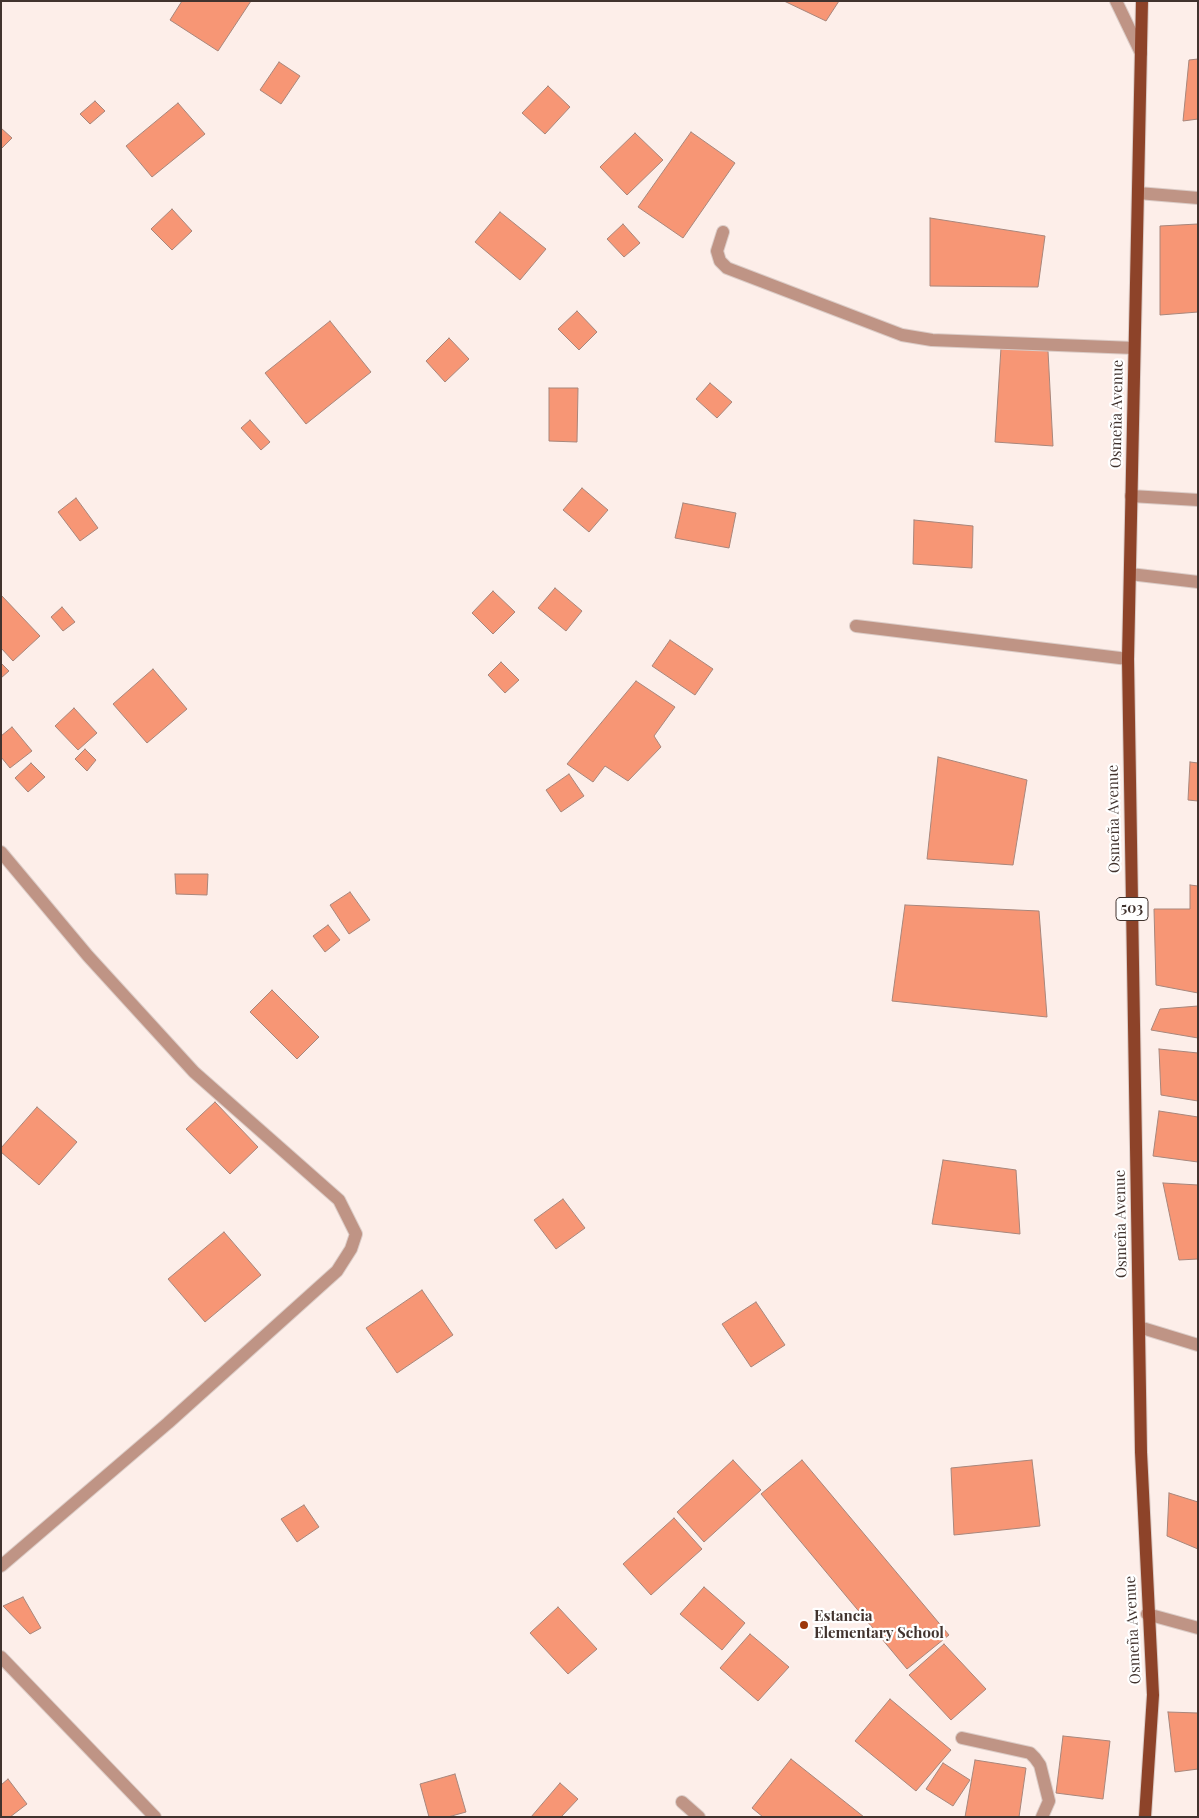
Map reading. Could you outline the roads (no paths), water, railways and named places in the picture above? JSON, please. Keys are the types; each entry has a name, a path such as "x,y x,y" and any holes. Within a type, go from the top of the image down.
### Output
{"main road":[{"name":"Osmeña Avenue","path":"1142,1 1128,659 1139,1327 1147,1614 1153,1695 1145,1817"}],"street":[{"path":"1116,1 1141,53"},
{"path":"1138,193 1198,198"},
{"path":"723,232 717,251 720,261 728,268 902,335 932,340 1134,348"},
{"path":"1131,496 1198,500"},
{"path":"1130,574 1198,582"},
{"path":"856,626 1128,659"},
{"path":"1,852 88,956 194,1072 339,1200 356,1234 351,1248 337,1271 168,1422 1,1566"},
{"path":"1139,1327 1198,1345"},
{"path":"1147,1614 1198,1628"},
{"path":"1,1657 155,1817"},
{"path":"962,1738 1030,1754 1035,1758 1040,1765 1050,1801 1042,1817"},
{"path":"682,1802 699,1817"}],"place":[{"name":"Estancia Elementary School","path":"804,1625"}]}
